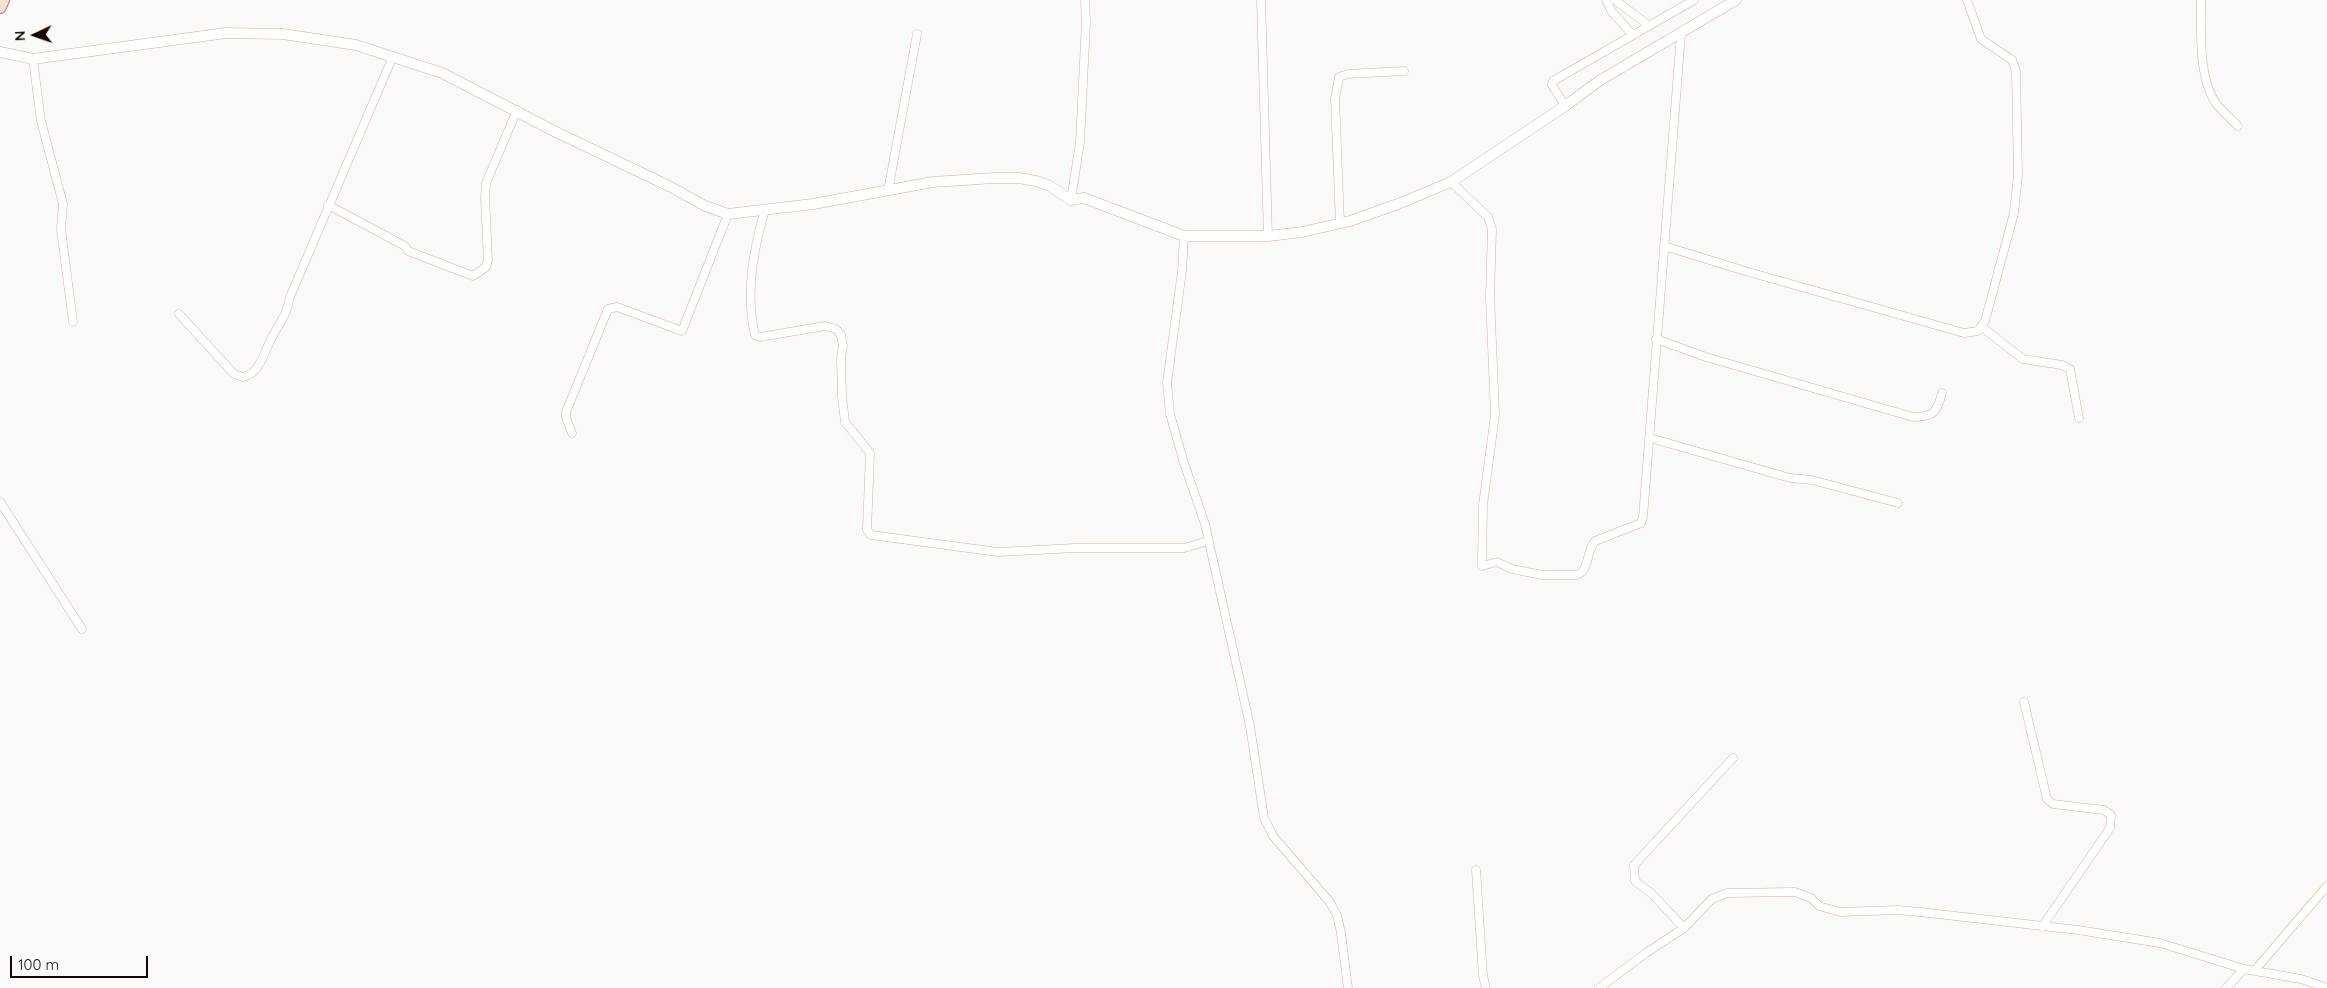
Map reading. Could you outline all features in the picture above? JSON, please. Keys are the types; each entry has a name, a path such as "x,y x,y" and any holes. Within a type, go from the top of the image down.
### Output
{"main road":[{"path":"0,7 4,0"}],"street":[{"path":"1071,200 1080,142 1086,22 1085,0"},
{"path":"1261,0 1268,236"},
{"path":"1606,0 1612,12 1632,34"},
{"path":"1616,0 1648,25"},
{"path":"1566,106 1554,90 1553,82 1632,34 1694,0"},
{"path":"0,52 33,59 226,32 263,32 323,39 356,45 442,73 517,110 558,133 671,186 705,206 728,214 888,191 932,182 1019,178 1050,186 1071,200 1084,198 1184,236 1268,236 1302,232 1340,223 1398,204 1451,182 1566,106 1599,81 1736,0"},
{"path":"1664,246 1964,333 1978,331 1982,327 2014,213 2018,175 2016,71 2012,60 1981,39 1967,0"},
{"path":"2201,0 2201,46 2208,85 2218,106 2238,126"},
{"path":"888,191 916,34"},
{"path":"1451,182 1488,217 1492,229 1490,297 1495,415 1483,505 1482,566 1498,562 1512,569 1542,574 1577,575 1582,573 1590,546 1594,541 1641,523 1645,508 1656,340 1681,34"},
{"path":"179,314 234,374 239,377 248,376 262,359 272,336 287,313 290,297 393,56"},
{"path":"33,59 41,122 63,204 61,229 73,322"},
{"path":"1340,223 1335,99 1339,77 1348,74 1404,70"},
{"path":"328,205 405,246 408,251 473,276 486,266 488,260 486,183 517,110"},
{"path":"764,210 752,260 752,315 755,335 760,337 825,326 836,329 841,335 843,346 841,358 842,403 845,422 870,453 868,530 871,535 998,552 1184,548 1208,541"},
{"path":"572,433 566,418 566,412 608,309 617,307 682,331 728,214"},
{"path":"1184,236 1182,271 1167,383 1172,422 1208,541 1250,726 1264,818 1273,836 1329,901 1337,915 1348,988"},
{"path":"1982,327 2023,359 2062,365 2070,369 2079,418"},
{"path":"1656,340 1706,357 1913,416 1926,417 1932,414 1938,406 1942,393"},
{"path":"1650,438 1790,478 1812,480 1898,503"},
{"path":"0,502 82,629"},
{"path":"2024,702 2047,799 2053,804 2104,810 2111,815 2112,819 2110,828 2042,927"},
{"path":"1684,928 1652,894 1635,881 1634,865 1733,758"},
{"path":"1476,870 1483,976 1486,988"},
{"path":"2255,970 2327,886"},
{"path":"1599,988 1646,952 1684,928 1712,899 1719,896 1750,892 1795,892 1811,898 1819,906 1840,912 1898,910 1958,918 2005,920 2160,943 2244,969 2302,979 2327,988"},
{"path":"2226,988 2244,969"}]}
